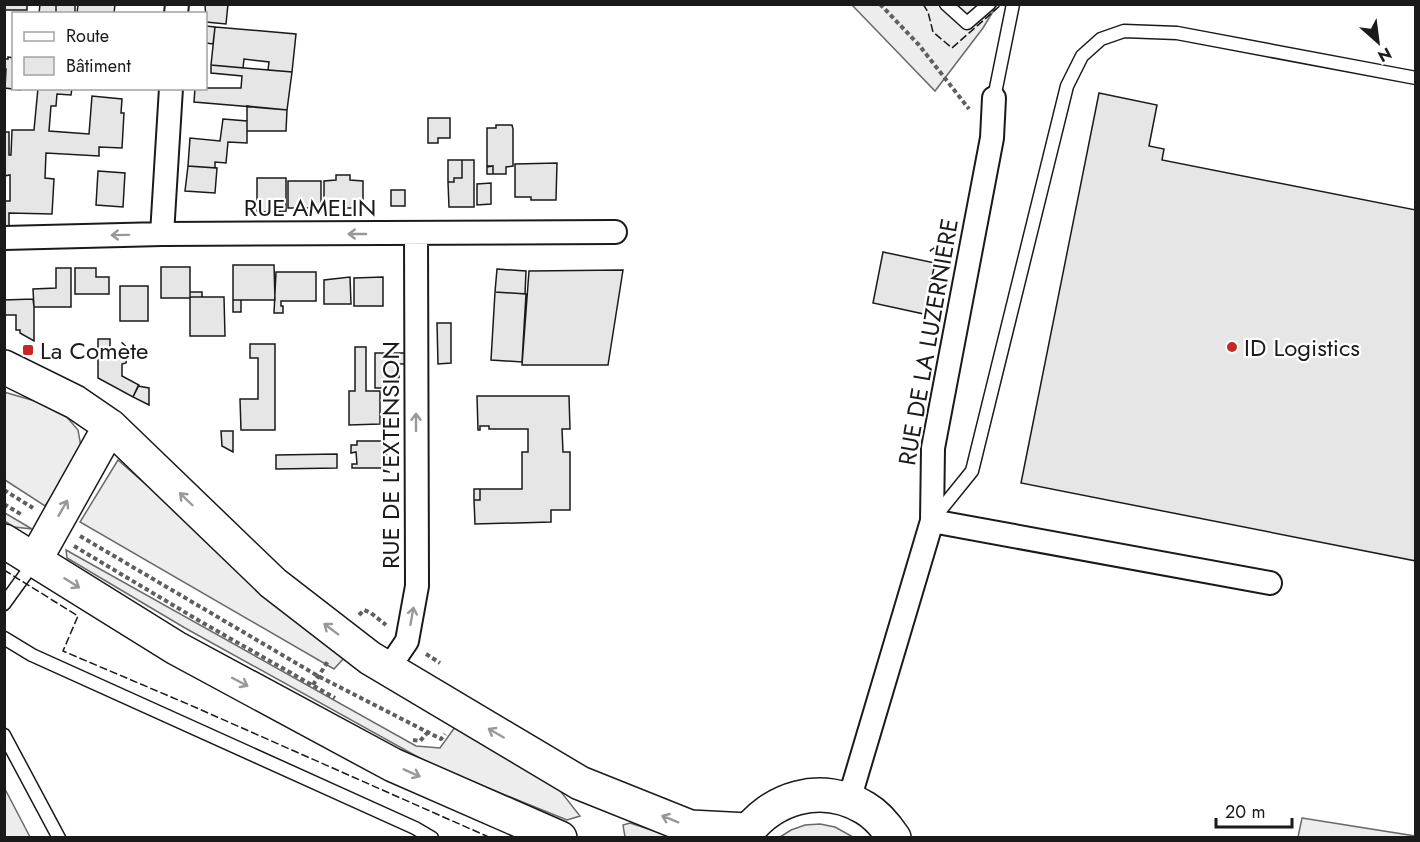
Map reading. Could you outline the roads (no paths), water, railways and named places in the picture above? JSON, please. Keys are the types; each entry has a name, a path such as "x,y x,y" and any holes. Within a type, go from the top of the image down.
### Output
{"main road":[{"path":"4,367 75,402 110,426 273,583 370,658 580,783 690,826 746,834 775,806 799,796 824,794 849,800 867,808 894,837"},
{"path":"47,538 110,426"},
{"path":"4,541 47,538 176,648 393,765 560,837"}],"street":[{"path":"162,234 171,90"},
{"name":"RUE DE LA LUZERNIÈRE","path":"849,800 932,521 933,448 992,138 993,98"},
{"name":"RUE AMELIN","path":"4,238 162,234 615,232"},
{"name":"RUE DE L'EXTENSION","path":"388,669 407,641 417,586 416,234"},
{"path":"932,521 1270,583"}],"lane":[{"path":"946,4 967,22 989,4"},
{"path":"993,98 1013,4"},
{"path":"932,521 972,471 1067,86 1082,56 1101,39 1124,31 1177,33 1416,78"},
{"path":"4,604 47,538"},
{"path":"4,638 32,655 432,837"},
{"path":"4,735 59,837"}],"place":[{"name":"ID Logistics","path":"1232,347"},
{"name":"La Comète","path":"28,350"}]}
